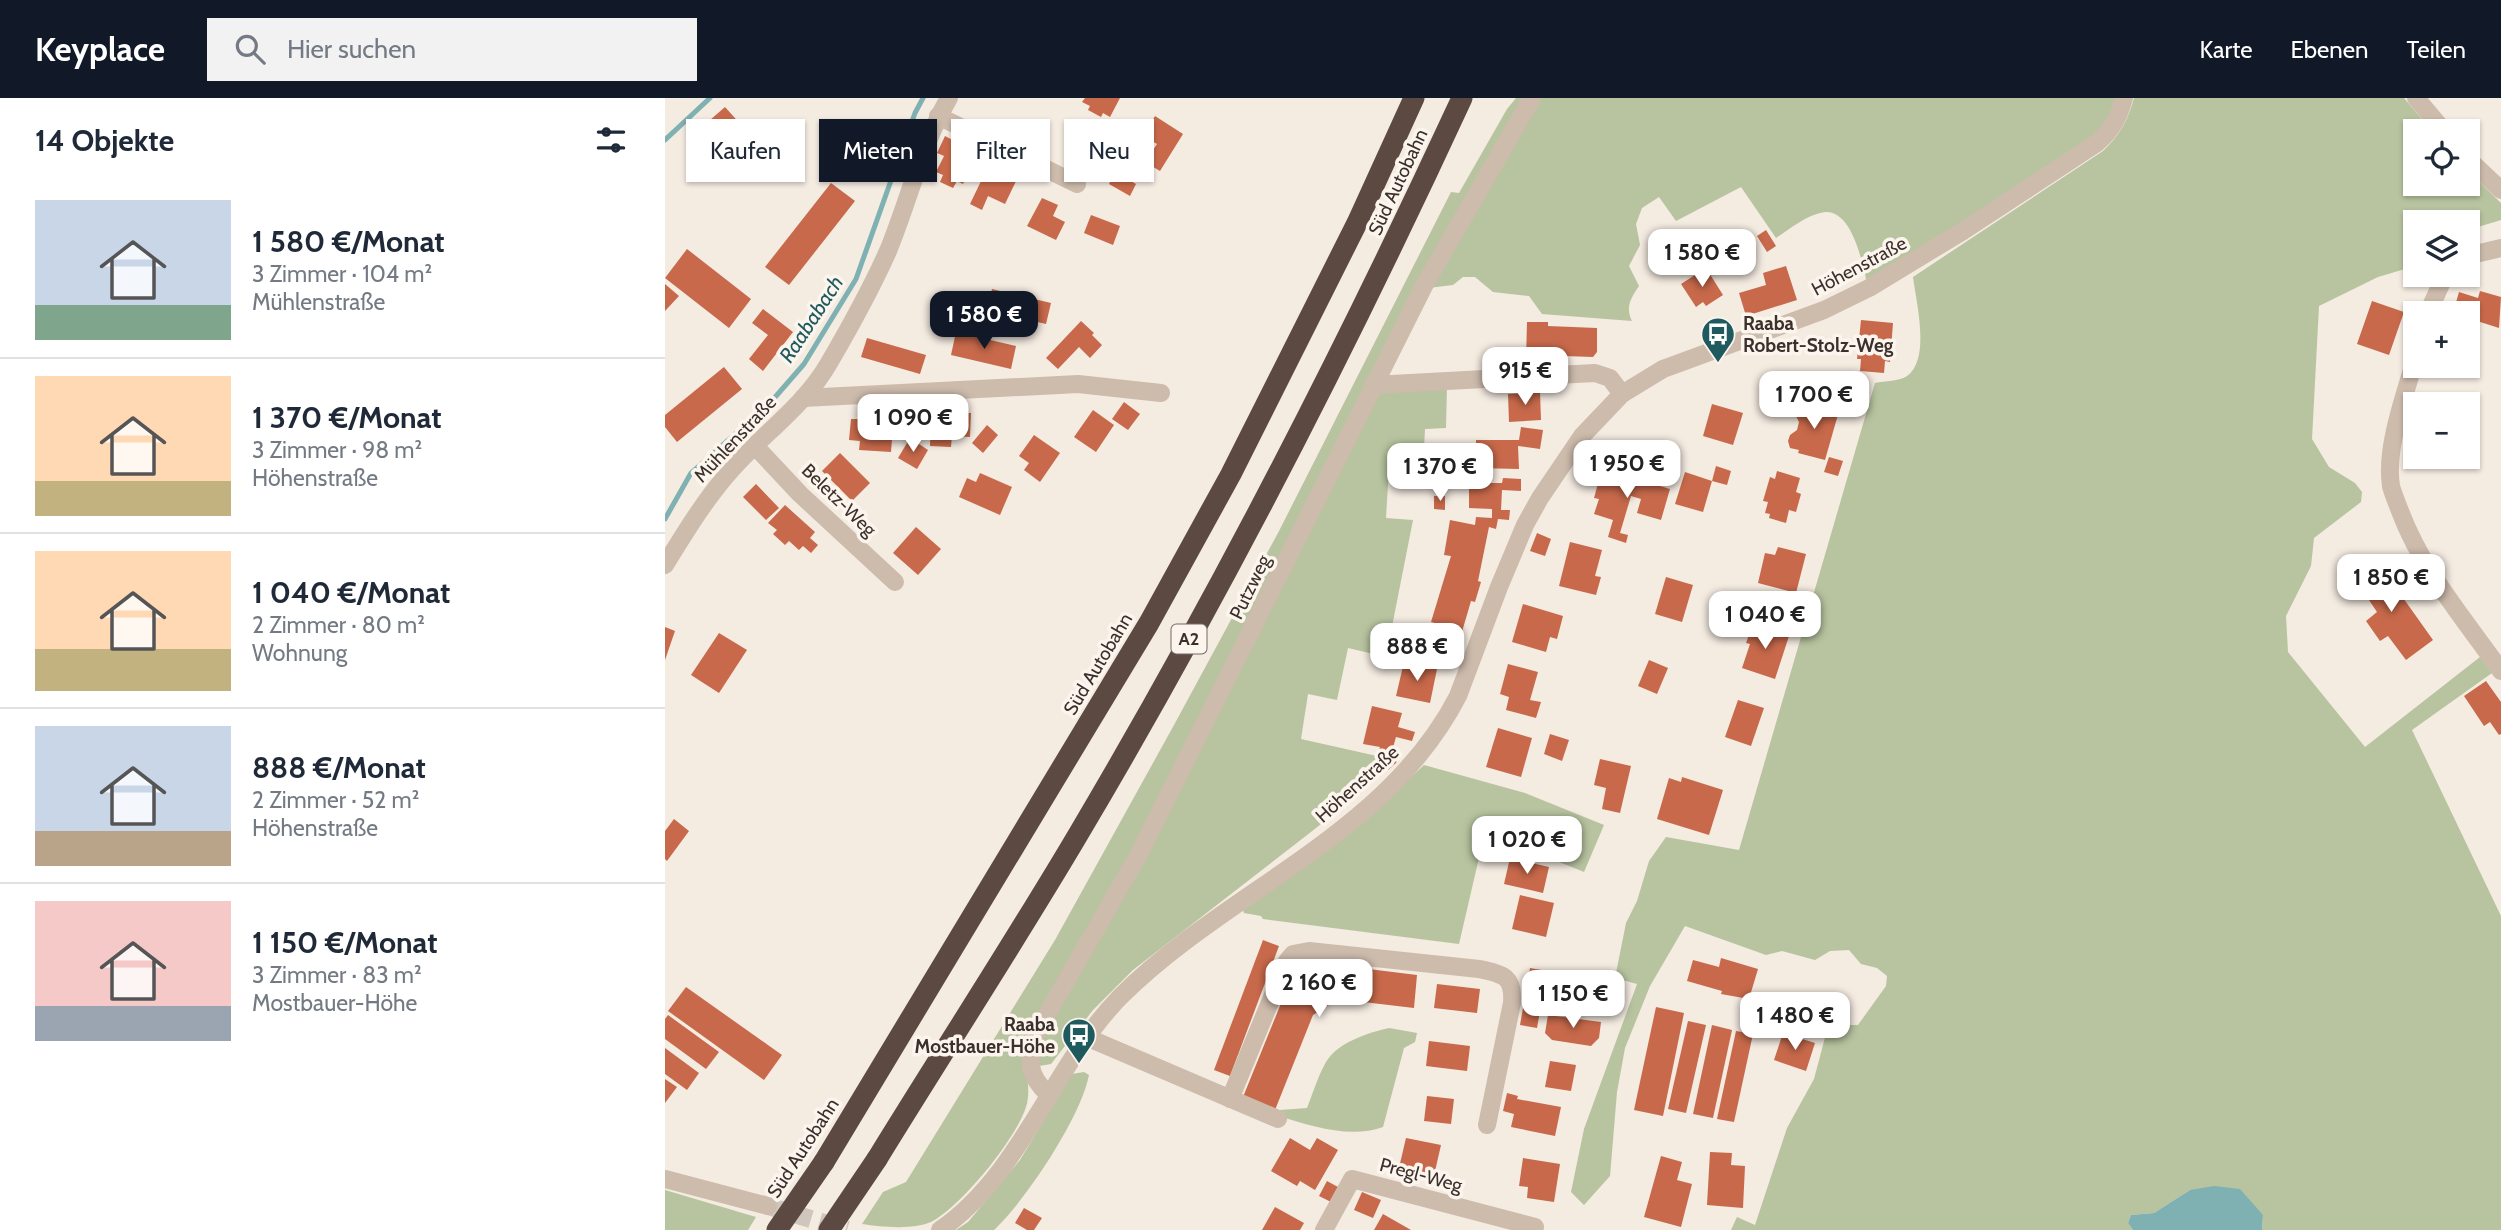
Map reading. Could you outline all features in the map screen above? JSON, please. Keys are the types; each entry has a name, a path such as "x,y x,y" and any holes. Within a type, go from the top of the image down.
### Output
{"highway":[{"name":"Süd Autobahn","path":"777,1230 824,1162 1149,624 1231,474 1357,223 1414,98"},
{"name":"Süd Autobahn","path":"829,1230 877,1159 1079,833 1177,662 1269,493 1395,242 1462,98"}],"street":[{"path":"803,397 827,367 867,295 888,250 938,116 949,98"},
{"name":"Putzweg","path":"1049,1095 1039,1087 1031,1069 1030,1058 1038,1030 1139,855 1425,284 1532,98"},
{"name":"Höhenstraße","path":"940,1230 961,1215 982,1194 1013,1154 1086,1037 1121,997 1162,961 1356,818 1405,773 1432,740 1458,696 1512,554 1540,498 1582,436 1622,394 1637,382 1663,369 1824,310 1869,288 2097,143 2116,121 2124,98"},
{"path":"2416,98 2434,119"},
{"path":"938,116 1077,184"},
{"path":"2480,170 2501,190"},
{"path":"2480,253 2501,248"},
{"path":"1373,385 1595,373 1609,378 1622,394"},
{"path":"2410,378 2396,430 2391,486 2409,535 2430,572 2501,671"},
{"name":"Mühlenstraße","path":"665,565 699,510 731,469 803,397 1078,384 1161,393"},
{"name":"Beletz-Weg","path":"755,446 800,494 895,582"},
{"path":"1230,1099 1286,961 1293,954 1309,951 1479,969 1495,972 1509,981 1513,989 1512,1003 1487,1125"},
{"path":"1086,1037 1278,1119"},
{"name":"Pregl-Weg","path":"1324,1230 1352,1178 1535,1227"},
{"path":"665,1179 768,1206"}],"green space":[{"path":"1516,98 1528,98 1026,1070 1027,1102 1020,1121 972,1187 931,1222 906,1227 862,1224 883,1192 906,1182 1055,940 1279,531 1451,192 1459,193"},
{"path":"1538,98 2118,98 2116,106 2093,139 1867,283 1853,236 1840,217 1831,213 1808,217 1776,238 1741,187 1676,221 1659,197 1642,208 1636,224 1640,245 1629,266 1639,286 1629,307 1632,321 1542,314 1529,296 1493,292 1475,277 1463,277 1453,285 1428,288"},
{"path":"2134,98 2404,98 2422,119 2403,119 2403,196 2480,196 2480,183 2501,203 2501,220 2480,226 2480,210 2403,210 2403,270 2378,277 2319,306 2312,439 2329,467 2355,483 2362,492 2361,502 2314,538 2311,566 2286,616 2288,652 2365,747 2480,657 2492,673 2412,730 2501,916 2501,1230 2262,1230 2263,1215 2190,1190 2154,1213 2131,1215 2128,1223 2133,1230 1731,1230 1737,1217 1755,1225 1787,1128 1814,1079 1827,1030 1838,1025 1858,1025 1886,986 1887,976 1877,968 1861,964 1849,950 1830,951 1815,960 1782,951 1766,955 1685,926 1650,986 1625,1048 1617,1092 1610,1176 1584,1205 1571,1192 1584,1129 1637,984 1615,978 1626,923 1637,901 1649,861 1666,837 1739,850 1875,383 1904,378 1914,368 1918,357 1920,329 1913,277 2103,151 2123,127"},
{"path":"1447,385 1446,428 1425,429 1423,469 1389,468 1386,518 1413,520 1386,657 1348,648 1337,700 1308,694 1301,739 1377,756 1371,780 1365,790 1133,970 1093,1010 1051,1064 1039,1066 1037,1048 1378,387"},
{"path":"1424,765 1525,793 1604,825 1584,872 1485,832 1459,944 1263,919 1261,916 1244,913 1243,910 1404,784"},
{"path":"1389,1028 1417,1033 1415,1042 1404,1048 1383,1127 1357,1132 1344,1131 1317,1127 1279,1116 1280,1110 1307,1108 1323,1067 1338,1049 1363,1036"},
{"path":"1084,1072 1089,1075 1075,1113 1051,1157 1021,1199 994,1230 956,1230 968,1222 1020,1160 1072,1074"},
{"path":"665,1190 756,1217 748,1230 665,1230"}],"water":[{"path":"2214,1186 2240,1189 2263,1215 2262,1230 2133,1230 2128,1223 2131,1215 2154,1213 2190,1190"}],"building":[{"path":"1085,98 1120,98 1110,117 1103,113 1101,117 1088,110 1090,106 1082,102"},
{"path":"725,107 736,119 711,119"},
{"path":"1155,116 1183,134 1160,171 1154,167 1154,148 1157,144 1154,142"},
{"path":"945,136 951,139 951,182 956,182 953,188 940,182 943,175 937,170 944,156 937,153"},
{"path":"981,182 1016,182 1005,204 988,196 982,210 970,204"},
{"path":"1132,182 1136,184 1130,196 1109,184"},
{"path":"831,183 855,201 789,285 765,267"},
{"path":"1042,198 1058,205 1053,216 1065,222 1056,240 1027,226"},
{"path":"1091,215 1120,226 1113,245 1084,233"},
{"path":"1766,230 1776,246 1767,252 1757,236"},
{"path":"687,249 751,299 729,328 665,278"},
{"path":"1786,266 1797,300 1746,316 1739,293 1766,285 1763,273"},
{"path":"1706,268 1723,295 1706,306 1703,302 1696,307 1681,284"},
{"path":"665,284 679,296 665,311"},
{"path":"992,289 1051,303 1046,324 987,310"},
{"path":"2480,291 2501,297 2499,328 2480,322 2480,301 2456,301 2459,292 2478,298"},
{"path":"2372,301 2403,312 2389,355 2357,344"},
{"path":"763,309 793,332 763,371 749,359 768,335 752,323"},
{"path":"1861,320 1893,323 1890,362 1885,361 1884,373 1860,371 1861,359 1857,359"},
{"path":"1081,321 1102,345 1090,358 1079,347 1058,369 1046,358"},
{"path":"1527,322 1548,322 1548,326 1597,328 1597,352 1593,357 1564,356 1564,361 1526,360"},
{"path":"956,332 1016,346 1011,369 951,355"},
{"path":"867,338 926,355 920,374 861,357"},
{"path":"724,367 742,389 677,442 665,427 665,415"},
{"path":"1540,392 1541,420 1509,422 1508,394"},
{"path":"1124,402 1140,414 1128,430 1112,419"},
{"path":"1712,404 1743,413 1733,445 1703,436"},
{"path":"1803,404 1839,411 1825,460 1798,453 1799,450 1790,448 1788,441 1790,435 1797,430 1799,422 1796,416 1798,408"},
{"path":"1093,410 1114,425 1096,452 1074,437"},
{"path":"862,411 894,414 891,452 859,450 860,441 849,440 851,419 862,419"},
{"path":"931,412 971,413 970,437 952,436 951,447 930,446"},
{"path":"987,425 998,435 983,453 972,443"},
{"path":"1521,427 1543,430 1540,449 1518,446 1519,469 1476,468 1476,440 1519,440"},
{"path":"1034,435 1060,453 1040,482 1024,470 1029,463 1019,456"},
{"path":"910,438 928,450 917,469 898,458"},
{"path":"840,453 870,483 852,501 822,471"},
{"path":"1829,457 1843,461 1838,476 1824,472"},
{"path":"1716,466 1731,471 1727,485 1712,481"},
{"path":"1602,469 1670,489 1661,520 1637,513 1641,499 1631,496 1620,533 1628,535 1626,543 1608,537 1613,520 1594,514 1599,499 1594,498"},
{"path":"1777,471 1800,478 1796,492 1801,494 1796,512 1789,510 1786,523 1769,518 1770,514 1765,513 1768,502 1763,501 1770,477 1775,479"},
{"path":"1685,472 1712,481 1703,512 1675,504"},
{"path":"980,473 1012,487 1000,515 959,497 967,478 976,482"},
{"path":"1503,478 1521,479 1521,491 1502,490 1501,510 1510,510 1509,520 1498,519 1496,529 1489,527 1478,581 1481,582 1475,602 1471,601 1459,642 1443,638 1446,626 1431,622 1451,556 1444,555 1450,520 1475,525 1476,517 1492,518 1492,509 1469,508 1469,480 1490,479 1490,483 1502,483"},
{"path":"756,484 779,508 766,520 743,497"},
{"path":"1434,496 1445,496 1445,510 1434,509"},
{"path":"785,505 815,532 810,538 818,545 811,553 803,546 799,550 789,541 785,545 773,534 777,530 768,523"},
{"path":"916,527 941,549 918,575 893,553"},
{"path":"1537,533 1551,539 1545,556 1530,551"},
{"path":"1570,542 1602,550 1595,576 1601,577 1596,595 1559,586"},
{"path":"1778,547 1806,554 1796,593 1758,583 1765,553 1775,555"},
{"path":"2374,564 2397,598 2401,595 2433,640 2406,660 2388,636 2380,641 2366,621 2377,612 2367,597 2363,599 2350,580"},
{"path":"1666,577 1693,585 1682,622 1655,614"},
{"path":"1523,604 1563,616 1557,639 1550,637 1546,652 1512,642"},
{"path":"1753,624 1789,636 1775,679 1742,668 1750,644 1746,643"},
{"path":"665,627 675,631 665,660"},
{"path":"719,633 747,650 719,693 691,675"},
{"path":"1442,650 1454,653 1451,667 1438,664"},
{"path":"1649,660 1668,668 1657,694 1638,686"},
{"path":"1404,662 1437,669 1430,703 1396,696"},
{"path":"1508,664 1538,672 1530,700 1541,702 1536,718 1506,710 1509,697 1500,694"},
{"path":"2486,681 2501,702 2499,735 2490,722 2484,726 2464,696"},
{"path":"1738,700 1764,708 1751,746 1725,737"},
{"path":"1372,706 1402,713 1398,727 1415,732 1412,741 1396,737 1392,751 1399,753 1396,763 1388,770 1374,767 1380,747 1363,744"},
{"path":"1498,728 1532,738 1521,777 1486,767"},
{"path":"1550,734 1569,740 1562,761 1544,754"},
{"path":"1600,759 1631,766 1620,813 1602,809 1606,788 1594,785"},
{"path":"1682,777 1723,790 1709,835 1657,819 1669,778 1681,782"},
{"path":"674,819 689,831 667,861 665,831"},
{"path":"1510,858 1549,867 1543,893 1504,884"},
{"path":"1520,895 1554,903 1546,937 1512,929"},
{"path":"1263,940 1279,946 1230,1076 1214,1070"},
{"path":"1721,958 1758,969 1749,999 1721,994 1722,991 1687,981 1693,960 1719,967"},
{"path":"1328,964 1417,975 1414,1008 1338,999 1313,1015 1275,1110 1243,1097 1286,991"},
{"path":"1530,968 1547,971 1543,989 1527,986"},
{"path":"1552,976 1601,985 1597,1008 1591,1007 1589,1015 1573,1012 1574,1004 1571,1003 1569,1011 1553,1008 1554,1000 1548,999"},
{"path":"1437,984 1480,989 1477,1013 1434,1008"},
{"path":"686,987 782,1055 764,1080 668,1011"},
{"path":"1656,1007 1684,1013 1663,1116 1634,1110"},
{"path":"1523,1008 1540,1011 1537,1028 1520,1025"},
{"path":"668,1015 719,1052 706,1069 665,1039 665,1019"},
{"path":"1548,1015 1601,1022 1599,1038 1591,1046 1552,1040 1545,1033"},
{"path":"1688,1021 1706,1025 1686,1113 1668,1109"},
{"path":"1712,1025 1732,1030 1713,1118 1693,1114"},
{"path":"1736,1031 1753,1034 1734,1122 1717,1119"},
{"path":"1783,1033 1815,1043 1806,1071 1774,1060"},
{"path":"1429,1041 1470,1046 1467,1071 1426,1066"},
{"path":"665,1048 699,1073 687,1090 665,1074"},
{"path":"1550,1061 1576,1065 1571,1091 1545,1087"},
{"path":"665,1079 677,1087 665,1103"},
{"path":"1507,1093 1518,1096 1517,1099 1561,1107 1555,1136 1511,1127 1514,1114 1503,1111"},
{"path":"1427,1096 1454,1099 1451,1124 1424,1121"},
{"path":"1290,1138 1310,1150 1317,1138 1338,1150 1315,1190 1300,1181 1297,1186 1271,1171"},
{"path":"1406,1138 1441,1145 1433,1180 1398,1172"},
{"path":"1710,1152 1732,1153 1731,1165 1745,1166 1743,1208 1707,1205"},
{"path":"1661,1156 1682,1162 1677,1180 1692,1184 1681,1227 1644,1217"},
{"path":"1523,1158 1560,1164 1554,1202 1527,1198 1528,1187 1519,1186"},
{"path":"1327,1181 1338,1187 1331,1202 1319,1196"},
{"path":"1362,1192 1381,1200 1373,1218 1354,1210"},
{"path":"1275,1207 1304,1223 1300,1230 1262,1230"},
{"path":"1024,1208 1042,1218 1034,1230 1027,1230 1015,1223"},
{"path":"1383,1214 1411,1230 1374,1230"}],"waterway":[{"path":"665,140 710,98"},
{"name":"Raababach","path":"665,519 691,473 770,403 804,364 856,279 915,113 923,98"}],"tunnel":[{"path":"768,1206 847,1230"}],"place":[{"name":"Raaba Robert-Stolz-Weg","path":"1718,364"},
{"name":"Raaba Mostbauer-Höhe","path":"1079,1065"}]}
